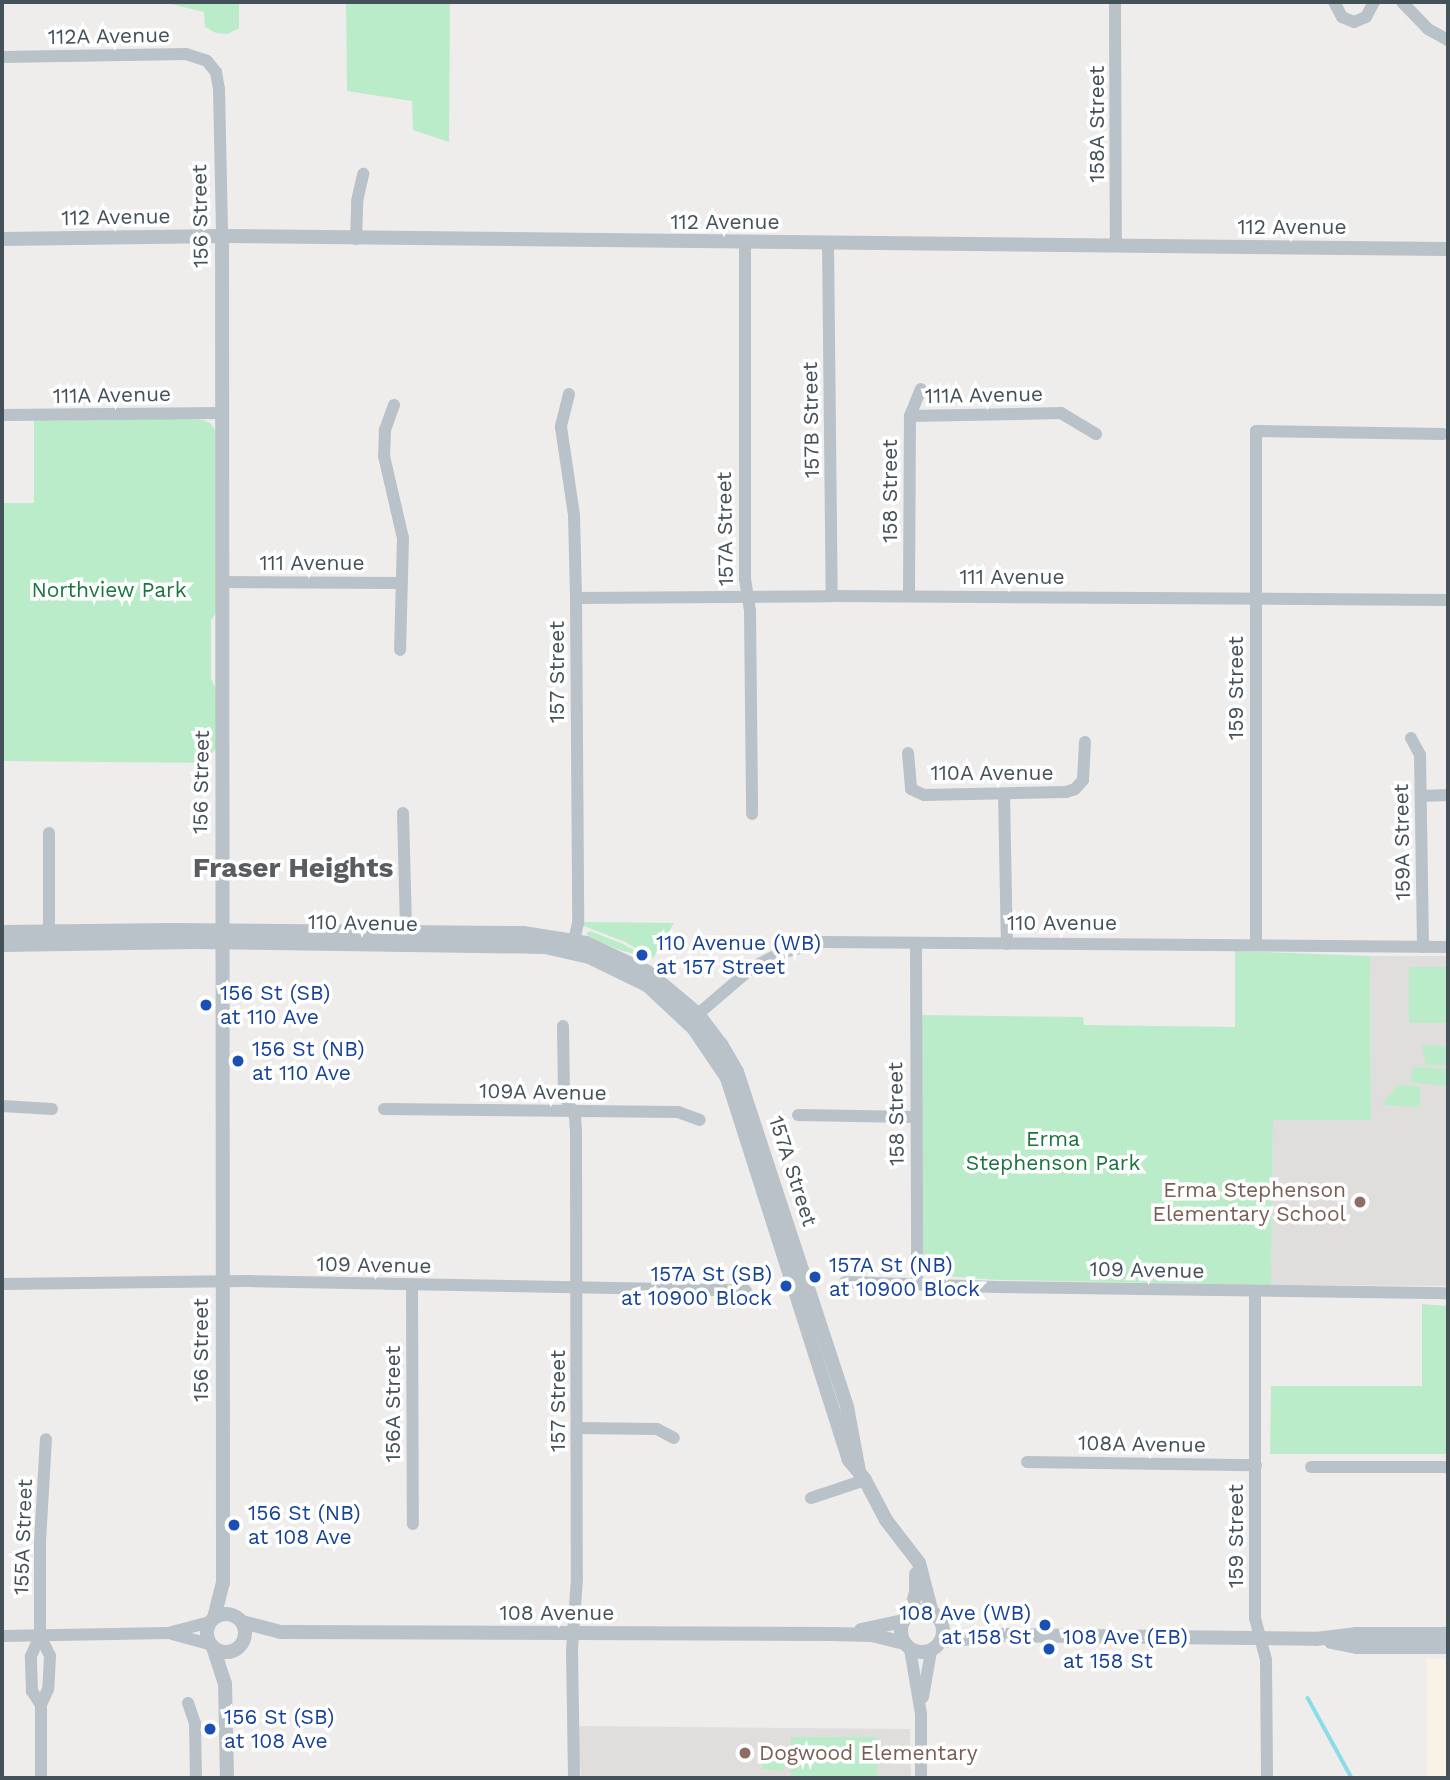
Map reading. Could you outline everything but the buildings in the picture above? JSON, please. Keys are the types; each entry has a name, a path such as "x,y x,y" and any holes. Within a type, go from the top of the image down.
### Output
{"street":[{"name":"158A Street","path":"1115,2 1116,246"},
{"path":"1334,2 1342,17 1354,22 1370,14 1374,2"},
{"path":"1402,2 1428,29 1448,40"},
{"name":"112A Avenue","path":"2,57 186,54 198,56 213,67"},
{"name":"156 Street","path":"212,1620 223,1583 221,936 224,582 219,89 213,67"},
{"path":"356,239 358,194 363,174"},
{"name":"112 Avenue","path":"2,239 222,236 1448,249"},
{"name":"157A Street","path":"744,243 752,814"},
{"name":"157B Street","path":"828,243 832,596"},
{"name":"158 Street","path":"909,596 910,415 921,389"},
{"name":"157 Street","path":"569,394 561,427 574,515 576,598 578,923 572,946"},
{"path":"394,405 385,430 384,456 402,527 404,560 400,583 400,650"},
{"name":"111A Avenue","path":"2,415 222,413"},
{"name":"111A Avenue","path":"910,415 1061,413 1096,434"},
{"name":"159 Street","path":"1256,945 1256,431 1443,434"},
{"name":"111 Avenue","path":"224,582 400,583"},
{"name":"111 Avenue","path":"576,598 909,596 1448,600"},
{"name":"159A Street","path":"1412,738 1420,755 1423,947"},
{"name":"110A Avenue","path":"908,753 911,789 924,795 1066,792 1075,789 1083,780 1086,742"},
{"path":"1004,794 1007,944"},
{"path":"1421,796 1448,795"},
{"path":"332,943 338,937 399,937 406,931 403,813"},
{"path":"49,833 49,938"},
{"name":"110 Avenue","path":"2,945 49,938 406,931 523,933 639,966 667,985 693,1018 753,967 781,953 822,942 1448,947"},
{"name":"110 Avenue","path":"2,932 49,938"},
{"name":"110 Avenue","path":"221,936 332,943 572,946"},
{"name":"158 Street","path":"916,944 917,1284"},
{"name":"157A Street","path":"693,1018 727,1053 747,1097 847,1408 862,1476 886,1520 921,1569 936,1618"},
{"name":"157 Street","path":"563,1026 564,1095 573,1111 576,1130 577,1578 572,1634 574,1778"},
{"path":"2,1106 52,1109"},
{"name":"109A Avenue","path":"384,1109 678,1112 700,1120"},
{"path":"798,1115 915,1117"},
{"name":"109 Avenue","path":"2,1284 222,1281 746,1291"},
{"name":"109 Avenue","path":"845,1282 1255,1292 1448,1293"},
{"name":"156A Street","path":"412,1285 413,1524"},
{"name":"159 Street","path":"1255,1292 1255,1618 1266,1660 1267,1778"},
{"path":"577,1428 647,1428 674,1438"},
{"name":"155A Street","path":"41,1778 41,1705 48,1689 50,1656 48,1647 40,1636 40,1542 46,1439"},
{"name":"108A Avenue","path":"1027,1462 1256,1465"},
{"path":"1311,1467 1448,1467"},
{"path":"811,1498 862,1476"},
{"path":"910,1551 916,1577 900,1632 906,1646 921,1714"},
{"name":"156 Street","path":"223,1583 239,1619"},
{"path":"906,1617 921,1610 936,1618 1004,1635"},
{"path":"2,1636 168,1633 226,1613 239,1619 246,1634 225,1683"},
{"name":"108 Avenue","path":"832,1634 906,1617"},
{"path":"921,1778 921,1714 936,1646 936,1618"},
{"name":"108 Avenue","path":"239,1619 281,1632 832,1634 872,1635 906,1646"},
{"path":"212,1620 207,1635 225,1683 227,1778"},
{"name":"108 Avenue","path":"240,1646 281,1632"},
{"path":"168,1633 212,1645 222,1652 240,1646"},
{"path":"906,1646 920,1653 936,1646 1004,1635 1315,1639 1357,1634 1448,1634"},
{"path":"1315,1639 1357,1647 1448,1647"},
{"path":"188,1703 195,1723 196,1778"}],"shaded area":[{"name":"Erma Stephenson Elementary School","path":"1370,956 1448,956 1448,1286 1271,1285 1273,1119 1371,1120"},
{"path":"1427,1659 1448,1659 1448,1778 1427,1778"},
{"name":"Dogwood Elementary","path":"577,1726 910,1729 911,1778 581,1778"}],"green space":[{"path":"162,2 239,2 239,28 228,34 216,33 205,27 204,12"},
{"path":"346,2 450,2 449,142 413,130 412,101 347,91"},
{"name":"Northview Park","path":"158,417 203,420 210,423 215,430 216,613 211,620 211,679 216,689 216,749 210,755 210,763 2,761 2,503 34,503 34,419"},
{"path":"584,922 674,923 653,958 625,942 584,926"},
{"path":"590,931 639,953 638,955 620,950 594,940 586,934"},
{"name":"Erma Stephenson Park","path":"1235,951 1370,956 1371,1120 1273,1120 1271,1285 998,1280 929,1275 922,1261 922,1015 1083,1017 1084,1025 1235,1027"},
{"path":"1409,967 1448,967 1448,1023 1409,1023"},
{"path":"1422,1045 1448,1046 1448,1065 1426,1065"},
{"path":"1412,1067 1448,1069 1448,1086 1411,1082"},
{"path":"1399,1084 1420,1087 1420,1107 1381,1105"},
{"path":"1422,1304 1448,1306 1448,1454 1270,1454 1271,1386 1422,1386"},
{"path":"791,1737 877,1737 877,1778 791,1778"},
{"path":"763,1748 785,1751 784,1771 762,1769"}],"waterway":[{"path":"1308,1698 1352,1778"}],"place":[{"name":"110 Avenue (WB) at 157 Street","path":"642,955"},
{"name":"156 St (SB) at 110 Ave","path":"206,1005"},
{"name":"156 St (NB) at 110 Ave","path":"238,1061"},
{"name":"Erma Stephenson Elementary School","path":"1360,1202"},
{"name":"157A St (NB) at 10900 Block","path":"815,1277"},
{"name":"157A St (SB) at 10900 Block","path":"786,1286"},
{"name":"156 St (NB) at 108 Ave","path":"234,1525"},
{"name":"108 Ave (WB) at 158 St","path":"1045,1625"},
{"name":"108 Ave (EB) at 158 St","path":"1049,1649"},
{"name":"156 St (SB) at 108 Ave","path":"210,1729"},
{"name":"Dogwood Elementary","path":"745,1753"}],"district":[{"name":"Fraser Heights","path":"293,868"}]}
